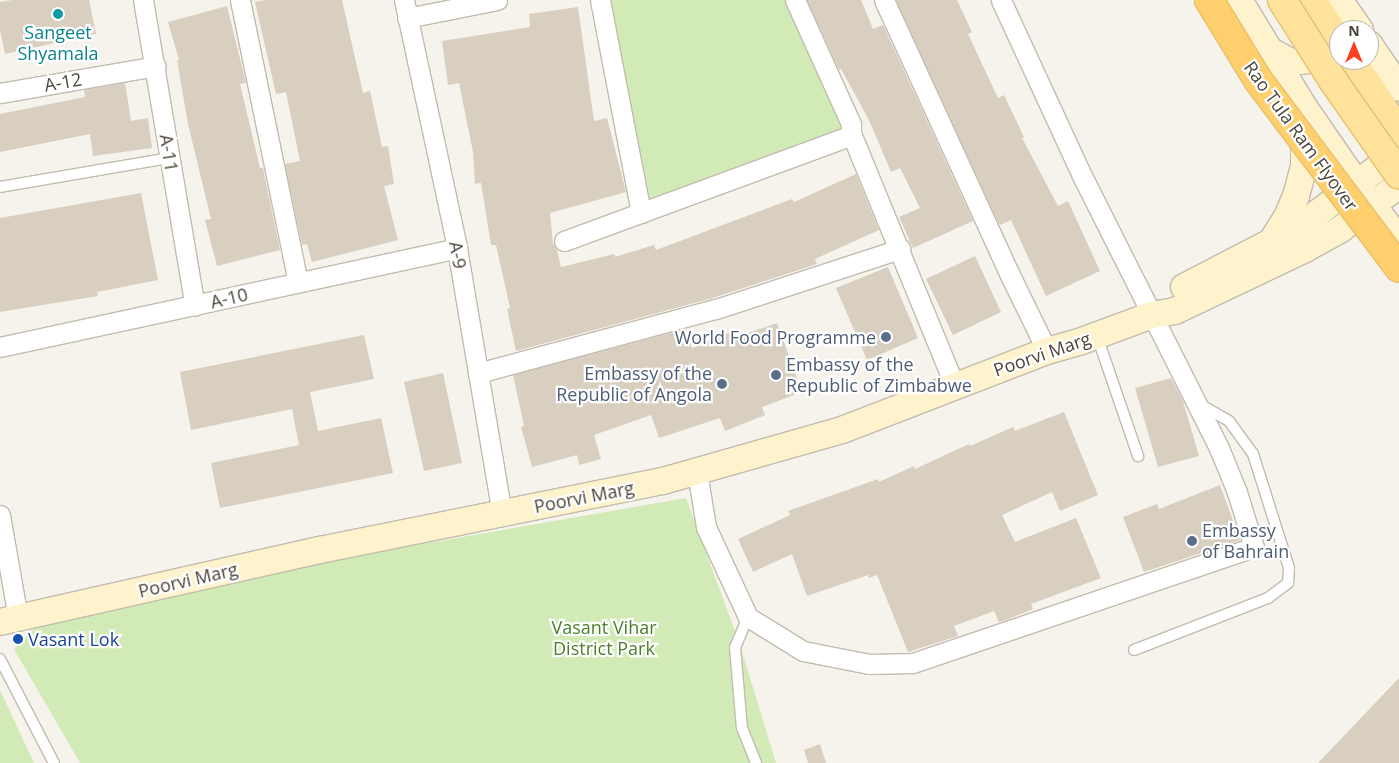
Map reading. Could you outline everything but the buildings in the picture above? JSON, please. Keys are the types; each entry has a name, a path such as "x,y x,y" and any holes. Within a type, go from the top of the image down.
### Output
{"highway":[{"name":"Rao Tula Ram Flyover","path":"1209,0 1258,80 1399,268"}],"main road":[{"path":"1239,0 1302,104 1357,184 1399,240"},
{"path":"1282,0 1334,82 1399,175"},
{"path":"1311,0 1329,27"},
{"path":"1341,2 1344,20"},
{"path":"1341,2 1353,20"},
{"path":"1269,50 1291,62 1309,60 1329,50"},
{"path":"1379,59 1399,88"},
{"path":"1358,70 1399,132"},
{"path":"1272,242 1287,217 1296,196 1304,168 1305,142 1302,104"},
{"name":"Poorvi Marg","path":"1152,314 1168,295 1296,229 1399,152"},
{"name":"Poorvi Marg","path":"9,620 320,550 663,481 842,430 1047,351 1097,335 1152,314 1174,311 1308,248 1341,229 1399,186"}],"street":[{"name":"A-11","path":"143,0 156,66 195,306"},
{"path":"240,0 298,282"},
{"path":"405,9 497,0"},
{"path":"600,0 641,214"},
{"path":"795,0 850,124 851,133 955,386"},
{"path":"884,0 1009,273 1047,351"},
{"path":"697,472 706,527 748,616 803,651 869,664 913,663 1254,547 1229,470 1084,180 1001,0"},
{"name":"A-9","path":"405,9 457,248 502,513"},
{"name":"A-12","path":"0,92 156,66"},
{"path":"564,241 846,139 851,133"},
{"name":"A-10","path":"0,347 457,248"},
{"path":"478,373 716,309 900,249"},
{"path":"0,515 9,620"}],"lane":[{"path":"0,187 170,158"},
{"path":"1097,335 1138,456"},
{"path":"1134,650 1268,598 1288,583 1289,568 1253,454 1229,421 1196,403"},
{"path":"748,616 735,647 742,728 756,763"},
{"path":"0,658 54,763"}],"green space":[{"path":"608,0 786,0 847,130 646,203"},
{"name":"Vasant Vihar District Park","path":"686,498 740,645 776,763 80,763 14,649 34,628 296,566"},
{"path":"0,690 34,763 0,763"}],"place":[{"name":"Sangeet Shyamala","path":"58,14"},
{"name":"World Food Programme","path":"886,337"},
{"name":"Embassy of the Republic of Zimbabwe","path":"776,375"},
{"name":"Embassy of the Republic of Angola","path":"722,384"},
{"name":"Embassy of Bahrain","path":"1192,541"},
{"name":"Vasant Lok","path":"18,639"}]}
